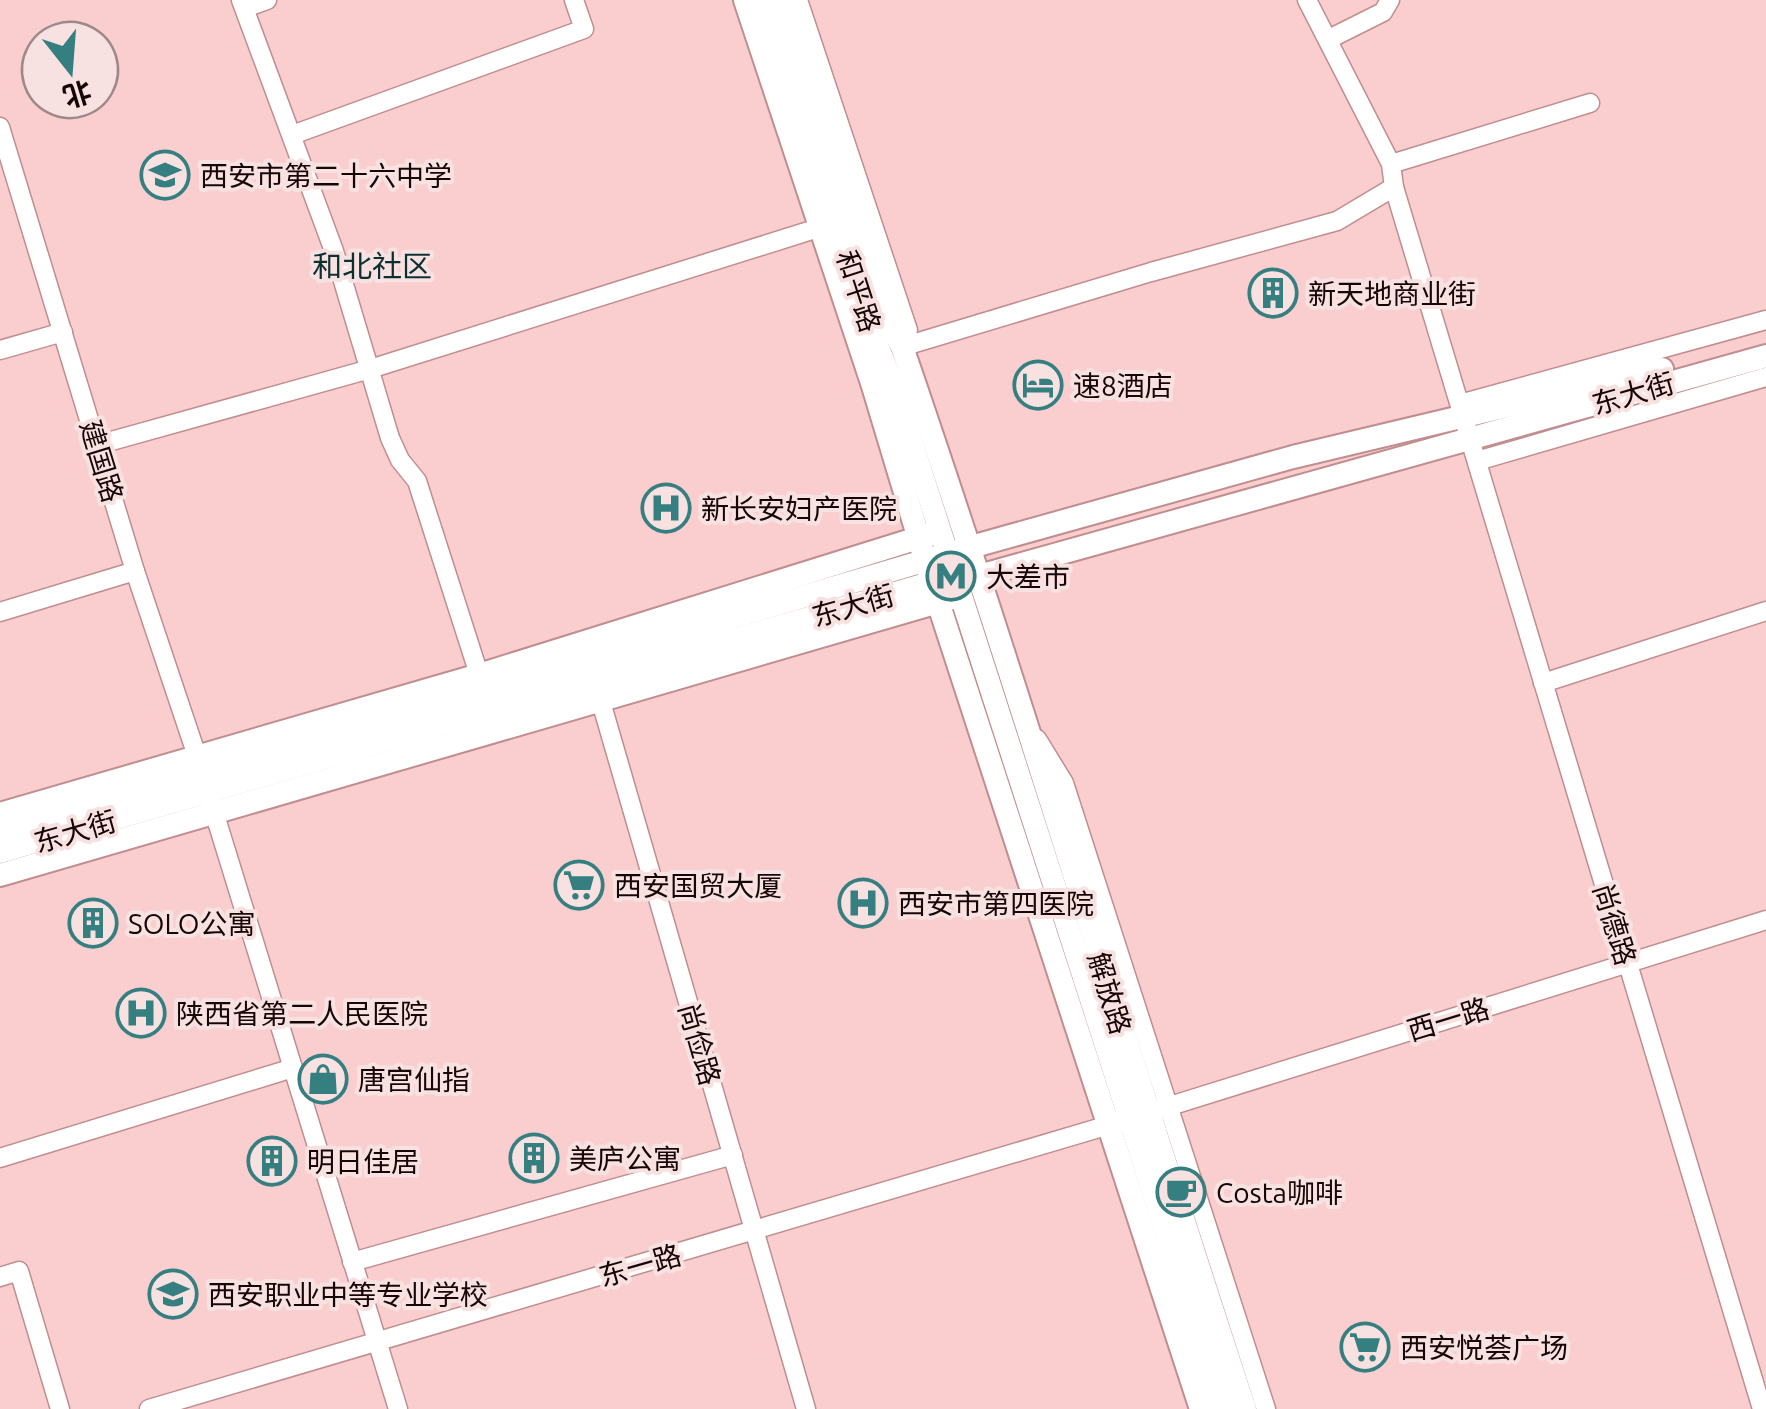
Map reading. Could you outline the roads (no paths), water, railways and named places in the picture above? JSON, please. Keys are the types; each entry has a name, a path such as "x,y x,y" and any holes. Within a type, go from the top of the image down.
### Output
{"main road":[{"path":"745,0 828,225"},
{"name":"和平路","path":"761,0 828,225 895,391 939,569"},
{"name":"和平路","path":"793,3 888,318 902,348 983,582"},
{"name":"东大街","path":"0,852 206,784 481,684 939,569 983,582 1766,340"},
{"name":"东大街","path":"0,834 598,689 939,569 971,547 1293,456 1468,430 1766,356"},
{"path":"939,569 963,524"},
{"name":"解放路","path":"939,569 1244,1409"},
{"name":"解放路","path":"983,582 1223,1409"},
{"path":"0,814 206,784"},
{"path":"0,875 206,784"},
{"path":"1138,1116 1201,1409"}],"street":[{"path":"267,0 243,4 334,252 390,438 400,460 417,481 481,684"},
{"path":"292,136 584,29 574,0"},
{"name":"尚德路","path":"1307,0 1391,164 1394,188 1762,1409"},
{"path":"1330,39 1383,12 1390,0"},
{"path":"1391,164 1590,104"},
{"name":"建国路","path":"0,127 135,572 206,784 398,1409"},
{"path":"902,348 1152,272 1337,222 1394,188"},
{"path":"97,445 370,369 828,225"},
{"path":"1468,430 1766,320"},
{"path":"0,350 63,332"},
{"path":"1468,430 1766,378"},
{"path":"0,612 135,572"},
{"path":"1542,683 1766,611"},
{"name":"尚俭路","path":"598,689 806,1409"},
{"name":"西一路","path":"1138,1116 1766,920"},
{"path":"0,1158 293,1068"},
{"path":"1138,1116 1266,1409"},
{"name":"东一路","path":"149,1409 1138,1116"},
{"path":"352,1262 732,1155"},
{"path":"0,1277 19,1271 60,1409"}],"place":[{"name":"西安市第二十六中学","path":"165,175"},
{"name":"新天地商业街","path":"1273,293"},
{"name":"速8酒店","path":"1038,385"},
{"name":"新长安妇产医院","path":"666,508"},
{"name":"大差市","path":"951,576"},
{"name":"西安国贸大厦","path":"579,885"},
{"name":"西安市第四医院","path":"863,903"},
{"name":"SOLO公寓","path":"93,923"},
{"name":"陕西省第二人民医院","path":"141,1013"},
{"name":"唐宫仙指","path":"323,1079"},
{"name":"美庐公寓","path":"534,1158"},
{"name":"明日佳居","path":"272,1161"},
{"name":"Costa咖啡","path":"1181,1192"},
{"name":"西安职业中等专业学校","path":"173,1294"},
{"name":"西安悦荟广场","path":"1365,1347"}],"district":[{"name":"和北社区","path":"372,266"}]}
